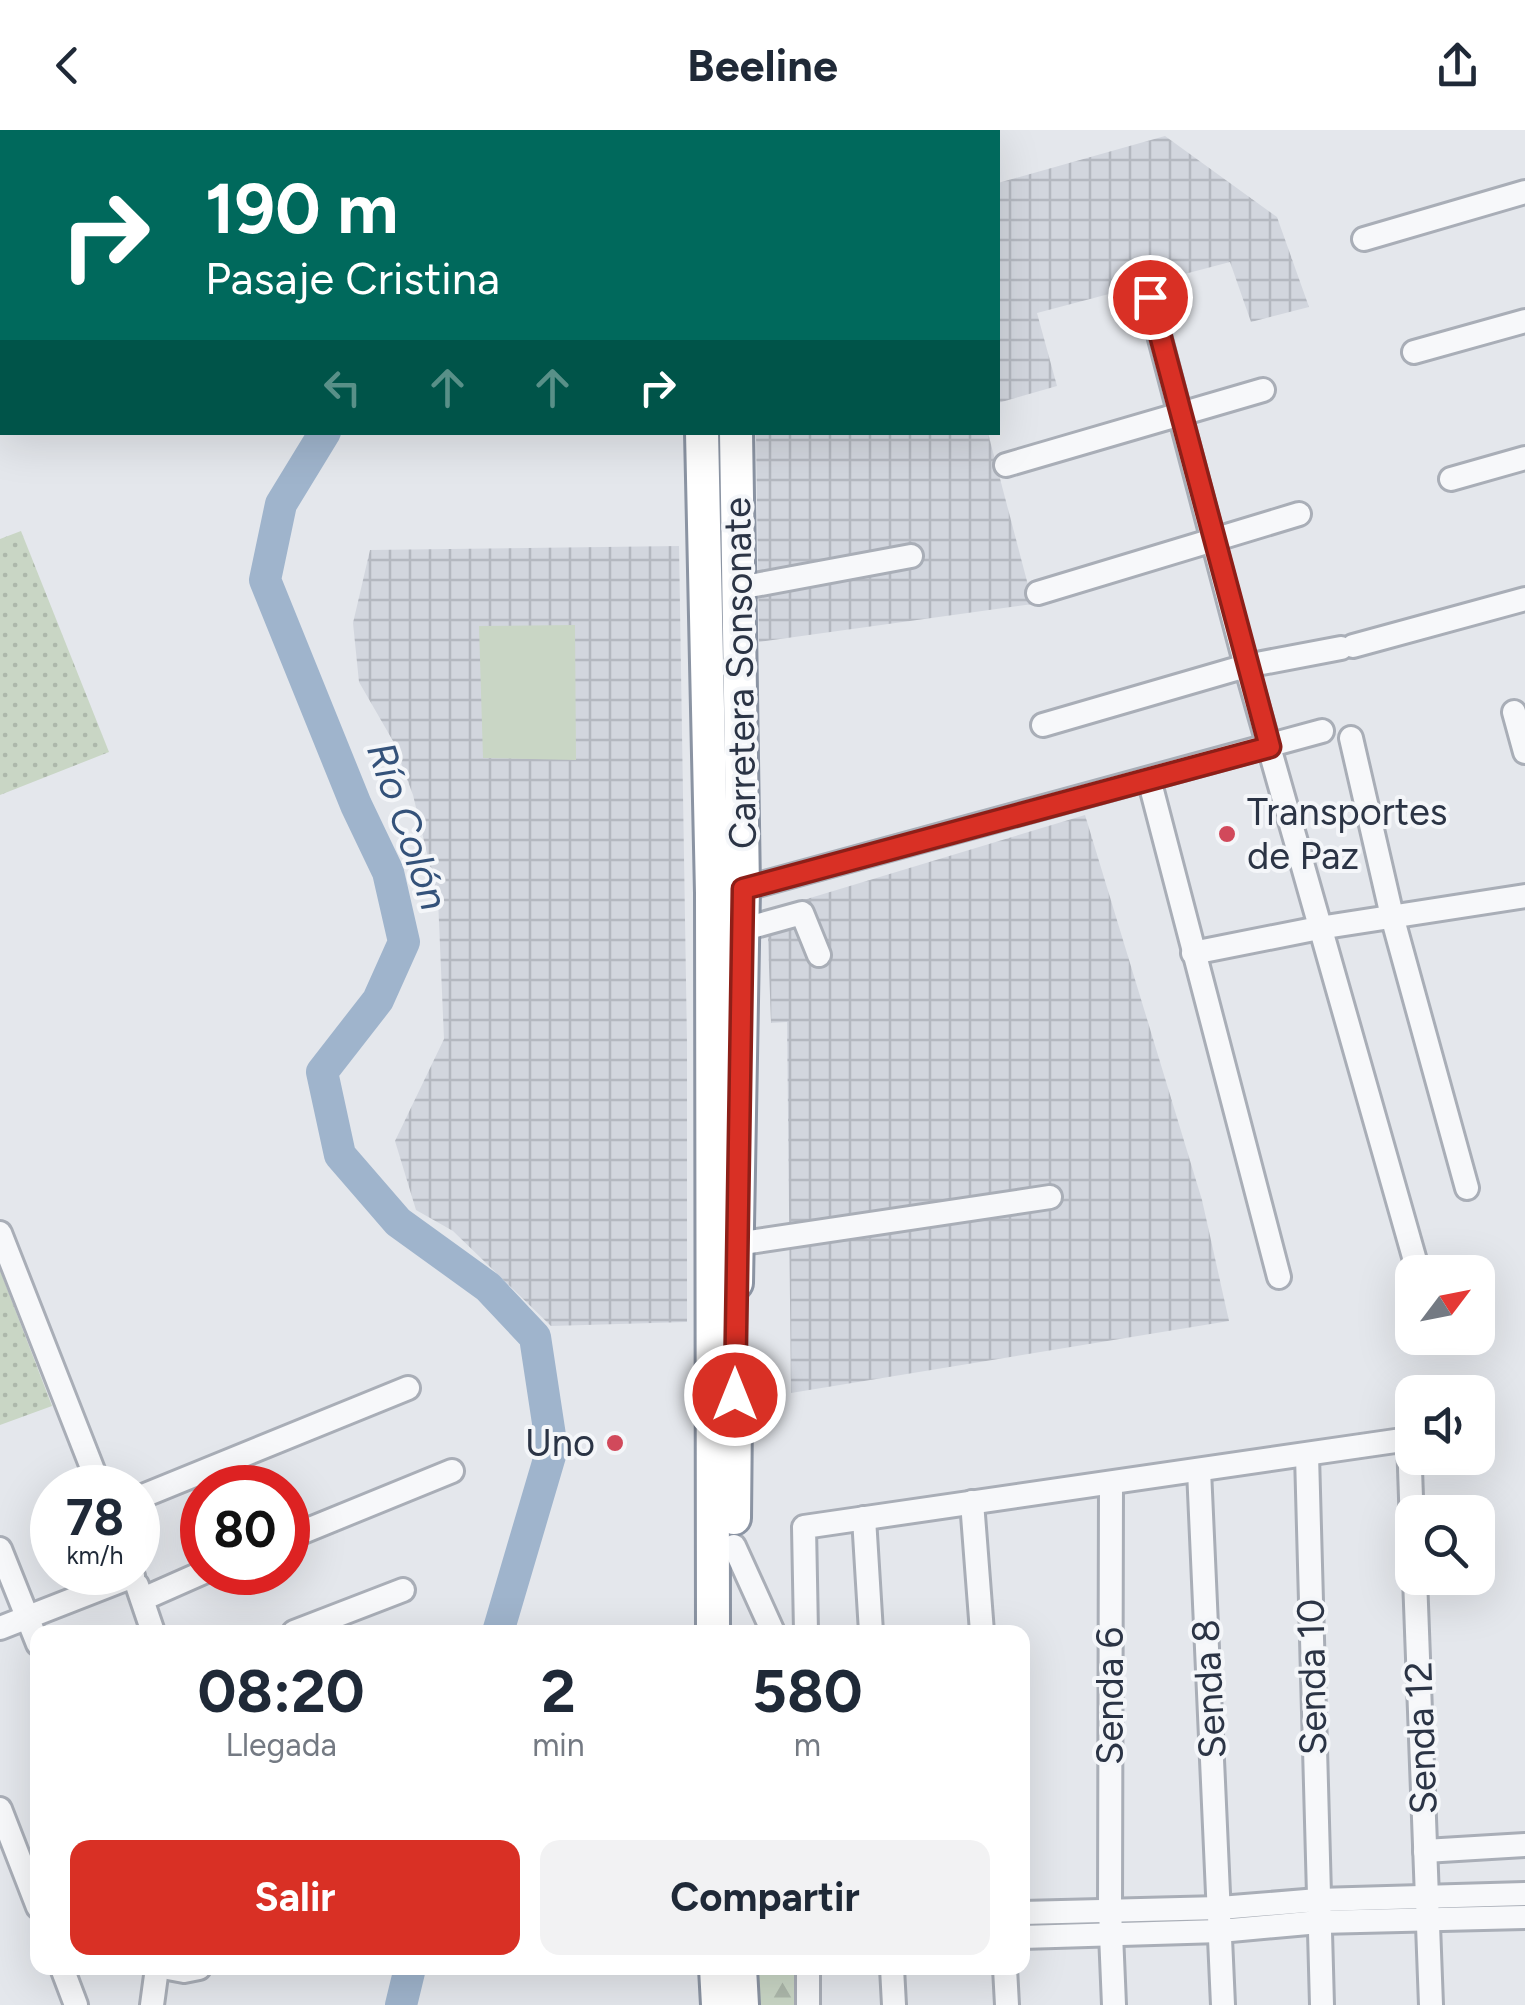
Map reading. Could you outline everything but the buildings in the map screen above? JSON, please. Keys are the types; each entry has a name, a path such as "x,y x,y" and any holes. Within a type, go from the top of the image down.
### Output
{"highway":[{"path":"702,435 712,893 713,1625"},
{"name":"Carretera Sonsonate","path":"735,1625 736,1244 743,889 736,435"},
{"path":"716,1975 718,2005"},
{"path":"740,1975 742,2005"}],"street":[{"path":"1364,239 1525,192"},
{"path":"1150,297 1246,666 1413,1255"},
{"path":"1414,352 1525,320"},
{"path":"1006,466 1263,390"},
{"path":"1451,479 1525,458"},
{"path":"1038,593 1299,514"},
{"path":"739,588 910,556"},
{"path":"1043,725 1246,666 1347,647 1525,599"},
{"path":"1514,712 1525,752"},
{"path":"743,889 1322,731"},
{"path":"1351,738 1392,916 1467,1188"},
{"path":"1149,779 1279,1277"},
{"path":"1193,954 1319,928 1518,897"},
{"path":"741,930 802,913 819,954"},
{"path":"736,1244 1050,1196"},
{"path":"0,1233 91,1465"},
{"path":"160,1489 408,1388"},
{"path":"806,1625 804,1527 1409,1440 1411,1495"},
{"name":"Senda 10","path":"1307,1455 1322,2005"},
{"name":"Senda 8","path":"1199,1470 1223,2005"},
{"path":"310,1529 452,1471"},
{"name":"Senda 6","path":"1110,1483 1114,2005"},
{"path":"972,1502 981,1625"},
{"path":"864,1518 871,1625"},
{"path":"734,1546 770,1625"},
{"path":"0,1549 30,1625"},
{"path":"143,1600 180,1583"},
{"path":"312,1625 403,1590"},
{"path":"0,1628 81,1595"},
{"path":"141,1595 151,1625"},
{"name":"Senda 12","path":"1415,1595 1432,2005"},
{"path":"0,1809 9,1859 30,1893"},
{"path":"1426,1851 1525,1845"},
{"path":"1428,1910 1525,1894"},
{"path":"1030,1914 1111,1922 1220,1920 1319,1911 1428,1910 1525,1917"},
{"path":"1030,1936 1111,1922"},
{"path":"65,1975 76,2005"},
{"path":"152,2005 156,1975"},
{"path":"808,1975 808,2005"},
{"path":"892,1975 894,2005"},
{"path":"1005,1975 1007,2005"}],"shaded area":[{"path":"1165,136 1277,217 1309,307 1251,322 1230,262 1037,313 1057,386 1000,402 1000,182"},
{"path":"756,435 989,435 1033,604 759,642"},
{"path":"679,546 687,1322 551,1326 453,1231 416,1210 395,1141 444,1039 438,899 413,795 393,741 359,682 353,623 370,550"},
{"path":"1085,815 1202,1200 1229,1321 791,1393 787,1022 771,1023 767,911"}],"green space":[{"path":"21,531 109,752 0,795 0,539"},
{"path":"575,625 576,760 483,758 479,626"},
{"path":"0,1270 52,1406 0,1425"},
{"path":"756,1975 799,1975 800,2005 758,2005"}],"waterway":[{"name":"Río Colón","path":"323,435 281,504 265,580 356,805 388,872 404,942 378,1000 322,1072 340,1155 398,1222 488,1287 535,1337 552,1449 500,1625"},
{"name":"Río Colón","path":"401,2005 408,1975"}],"place":[{"name":"Transportes de Paz","path":"1227,834"},
{"name":"Uno","path":"615,1443"}],"route":[{"path":"735,1395 743,889 1270,747 1150,297"}]}
